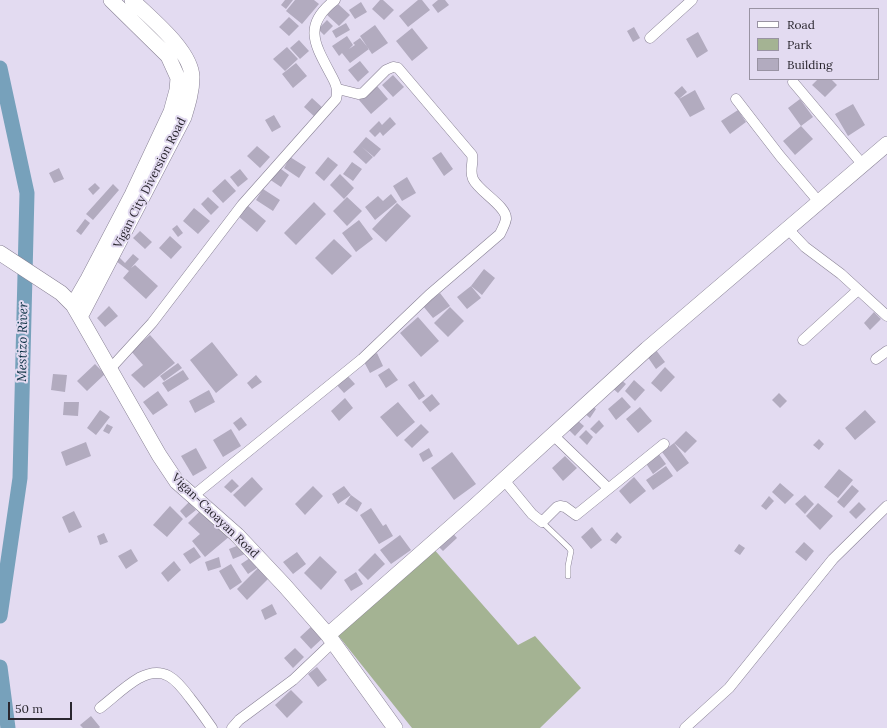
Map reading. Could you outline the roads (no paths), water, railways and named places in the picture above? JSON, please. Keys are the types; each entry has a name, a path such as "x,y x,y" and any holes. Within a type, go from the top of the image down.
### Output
{"main road":[{"name":"Vigan City Diversion Road","path":"80,317 92,284 171,112 177,90 178,78 168,56 111,0"},
{"name":"Vigan City Diversion Road","path":"80,317 92,284 184,117 191,92 192,75 180,48 132,0"},
{"path":"331,639 647,349 887,144"},
{"name":"Vigan-Caoayan Road","path":"2,254 60,291 80,317 163,462 177,482 237,535 285,586 331,639 395,728"},
{"path":"60,291 92,284"}],"street":[{"path":"110,369 152,324 242,205 336,99 338,89 314,40 318,19 326,8 335,0"},
{"path":"650,38 692,0"},
{"path":"193,496 362,359 429,295 500,234 505,224 506,218 502,210 480,189 473,180 471,168 473,159 472,155 398,68 394,67 386,70 363,93 358,94 338,89"},
{"path":"793,82 863,165"},
{"path":"736,99 780,156 820,202"},
{"path":"788,229 806,247 836,270 887,316"},
{"path":"803,340 858,290"},
{"path":"876,359 887,351"},
{"path":"553,434 608,488"},
{"path":"504,480 532,514 542,522 560,506 565,507 574,515 578,514 608,488 664,444"},
{"path":"686,728 729,688 834,559 887,506"},
{"path":"232,728 239,720 293,680 331,639"},
{"path":"100,708 127,686 140,678 159,673 167,675 180,684 212,728"}],"lane":[{"path":"542,522 571,550 568,576"}],"waterway":[{"name":"Mestizo River","path":"0,68 27,193 20,478 0,616"},
{"name":"Mestizo River","path":"0,667 8,728"}]}
